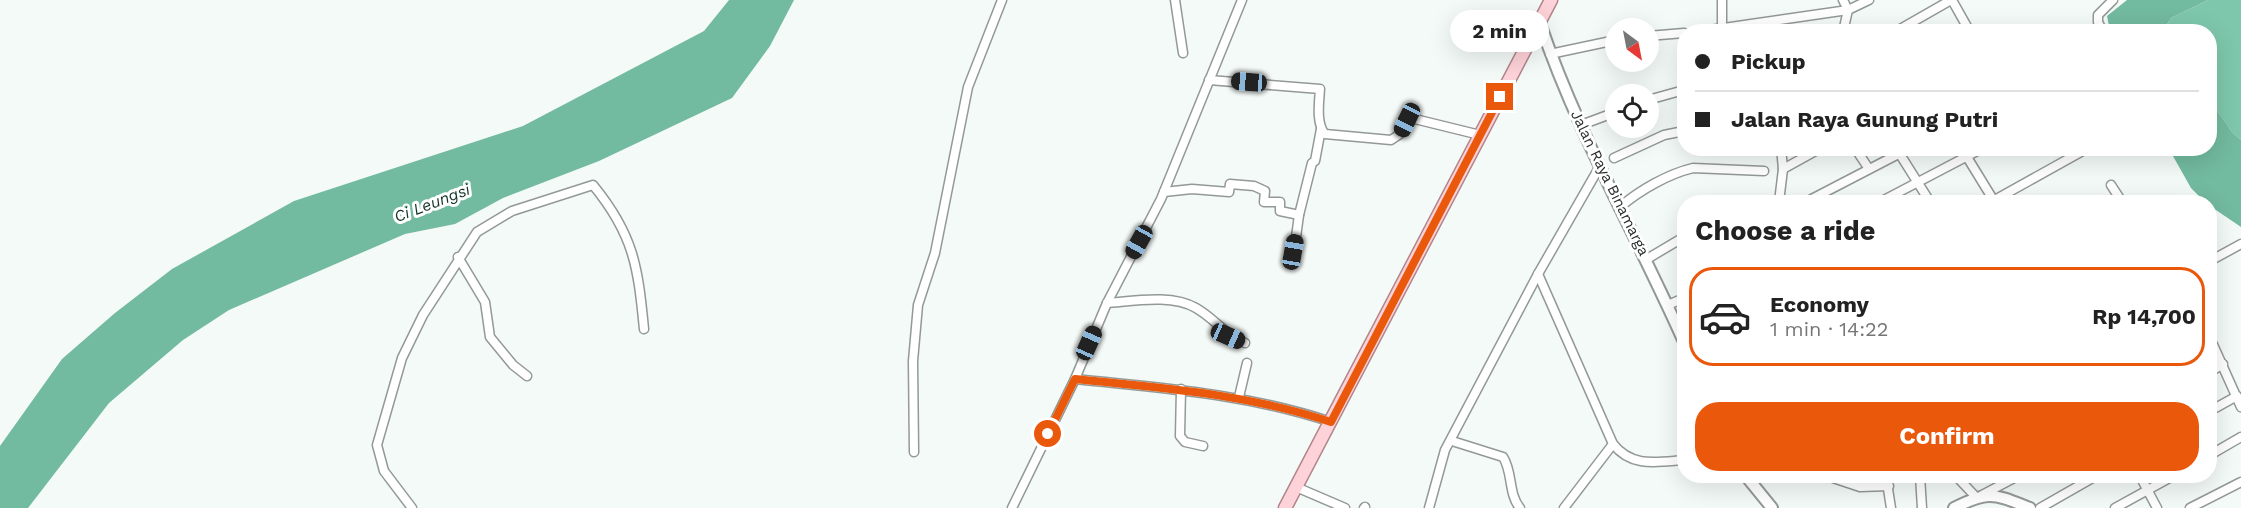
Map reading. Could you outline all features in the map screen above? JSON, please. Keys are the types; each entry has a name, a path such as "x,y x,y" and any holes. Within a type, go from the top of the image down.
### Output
{"main road":[{"path":"1285,508 1551,0"}],"street":[{"path":"914,452 914,361 918,305 934,253 969,87 1002,0"},
{"path":"1175,0 1183,53"},
{"path":"1012,508 1075,379 1107,303 1164,192 1242,0"},
{"path":"1722,0 1722,24"},
{"path":"1843,0 1848,10 1845,24"},
{"path":"1755,24 1848,10 1869,0"},
{"path":"1909,24 1952,0 1966,24"},
{"path":"2101,24 2098,15 2113,0"},
{"name":"Jalan Raya Binamarga","path":"1540,23 1550,54 1581,125 1677,326"},
{"path":"1659,35 1677,34"},
{"path":"1550,54 1605,42"},
{"path":"1209,80 1320,89 1321,129 1316,161 1312,163 1299,215 1293,252"},
{"path":"1659,97 1677,92"},
{"path":"1581,125 1605,116"},
{"path":"1321,129 1325,134 1391,140 1401,134 1407,120 1415,118 1480,135"},
{"path":"1614,158 1664,135 1677,132"},
{"path":"1780,195 1783,169 1782,156"},
{"path":"1783,169 1807,156"},
{"path":"1860,156 1869,169"},
{"path":"1819,195 1890,156"},
{"path":"1900,156 1926,195"},
{"path":"2005,195 2074,156"},
{"path":"1893,195 1967,157 1989,195"},
{"path":"1429,508 1440,460 1538,274 1600,166"},
{"path":"1620,207 1634,196 1682,171 1693,168 1764,171"},
{"path":"1164,192 1203,189 1224,193 1229,192 1230,184 1254,186 1265,191 1264,202 1280,202 1280,211 1299,215"},
{"path":"412,508 384,471 377,452 379,436 408,343 459,257 477,232 512,211 593,185 612,211 632,251 638,270 644,329"},
{"path":"2111,185 2117,195"},
{"path":"1647,259 1677,241"},
{"path":"2217,257 2241,244"},
{"path":"459,257 485,302 490,337 513,365 527,376"},
{"path":"1538,274 1613,444 1621,454 1633,461 1677,460"},
{"path":"1107,303 1157,300 1187,303 1198,309 1228,336 1245,343"},
{"path":"1668,305 1677,301"},
{"path":"2217,352 2241,407"},
{"path":"1239,397 1246,363"},
{"path":"2217,368 2223,364"},
{"path":"1075,379 1239,397 1287,407 1331,422"},
{"path":"1181,389 1180,436 1185,442 1203,446"},
{"path":"2217,407 2237,396"},
{"path":"2217,451 2241,437"},
{"path":"1452,441 1503,457 1509,470 1515,501 1520,508"},
{"path":"1564,508 1613,444"},
{"path":"2190,508 2241,482"},
{"path":"1752,483 1772,508"},
{"path":"1848,483 1860,487 1889,486"},
{"path":"1888,483 1891,508"},
{"path":"1920,483 1922,508"},
{"path":"1964,483 1979,496 2002,497 2030,508"},
{"path":"1954,508 2004,483"},
{"path":"2040,508 2084,483"},
{"path":"2144,483 2157,508"},
{"path":"2115,508 2160,483"},
{"path":"1296,487 1346,508"}],"shaded area":[{"path":"2208,0 2241,0 2241,140 2232,132 2217,110 2217,24 2168,24 2171,18"}],"water":[{"name":"Ci Leungsi","path":"729,0 794,0 770,46 732,98 599,161 503,198 455,224 405,234 229,310 183,340 109,403 28,508 0,508 0,446 62,359 115,313 172,269 294,201 523,126 704,31"},
{"path":"2127,0 2208,0 2171,18 2167,24 2109,24 2107,16"},
{"path":"2217,110 2232,132 2241,140 2241,227 2217,211 2217,195 2198,195 2191,188 2173,156 2217,156"}],"route":[{"path":"1048,434 1075,379 1198,390 1287,407 1331,422 1500,97"}]}
